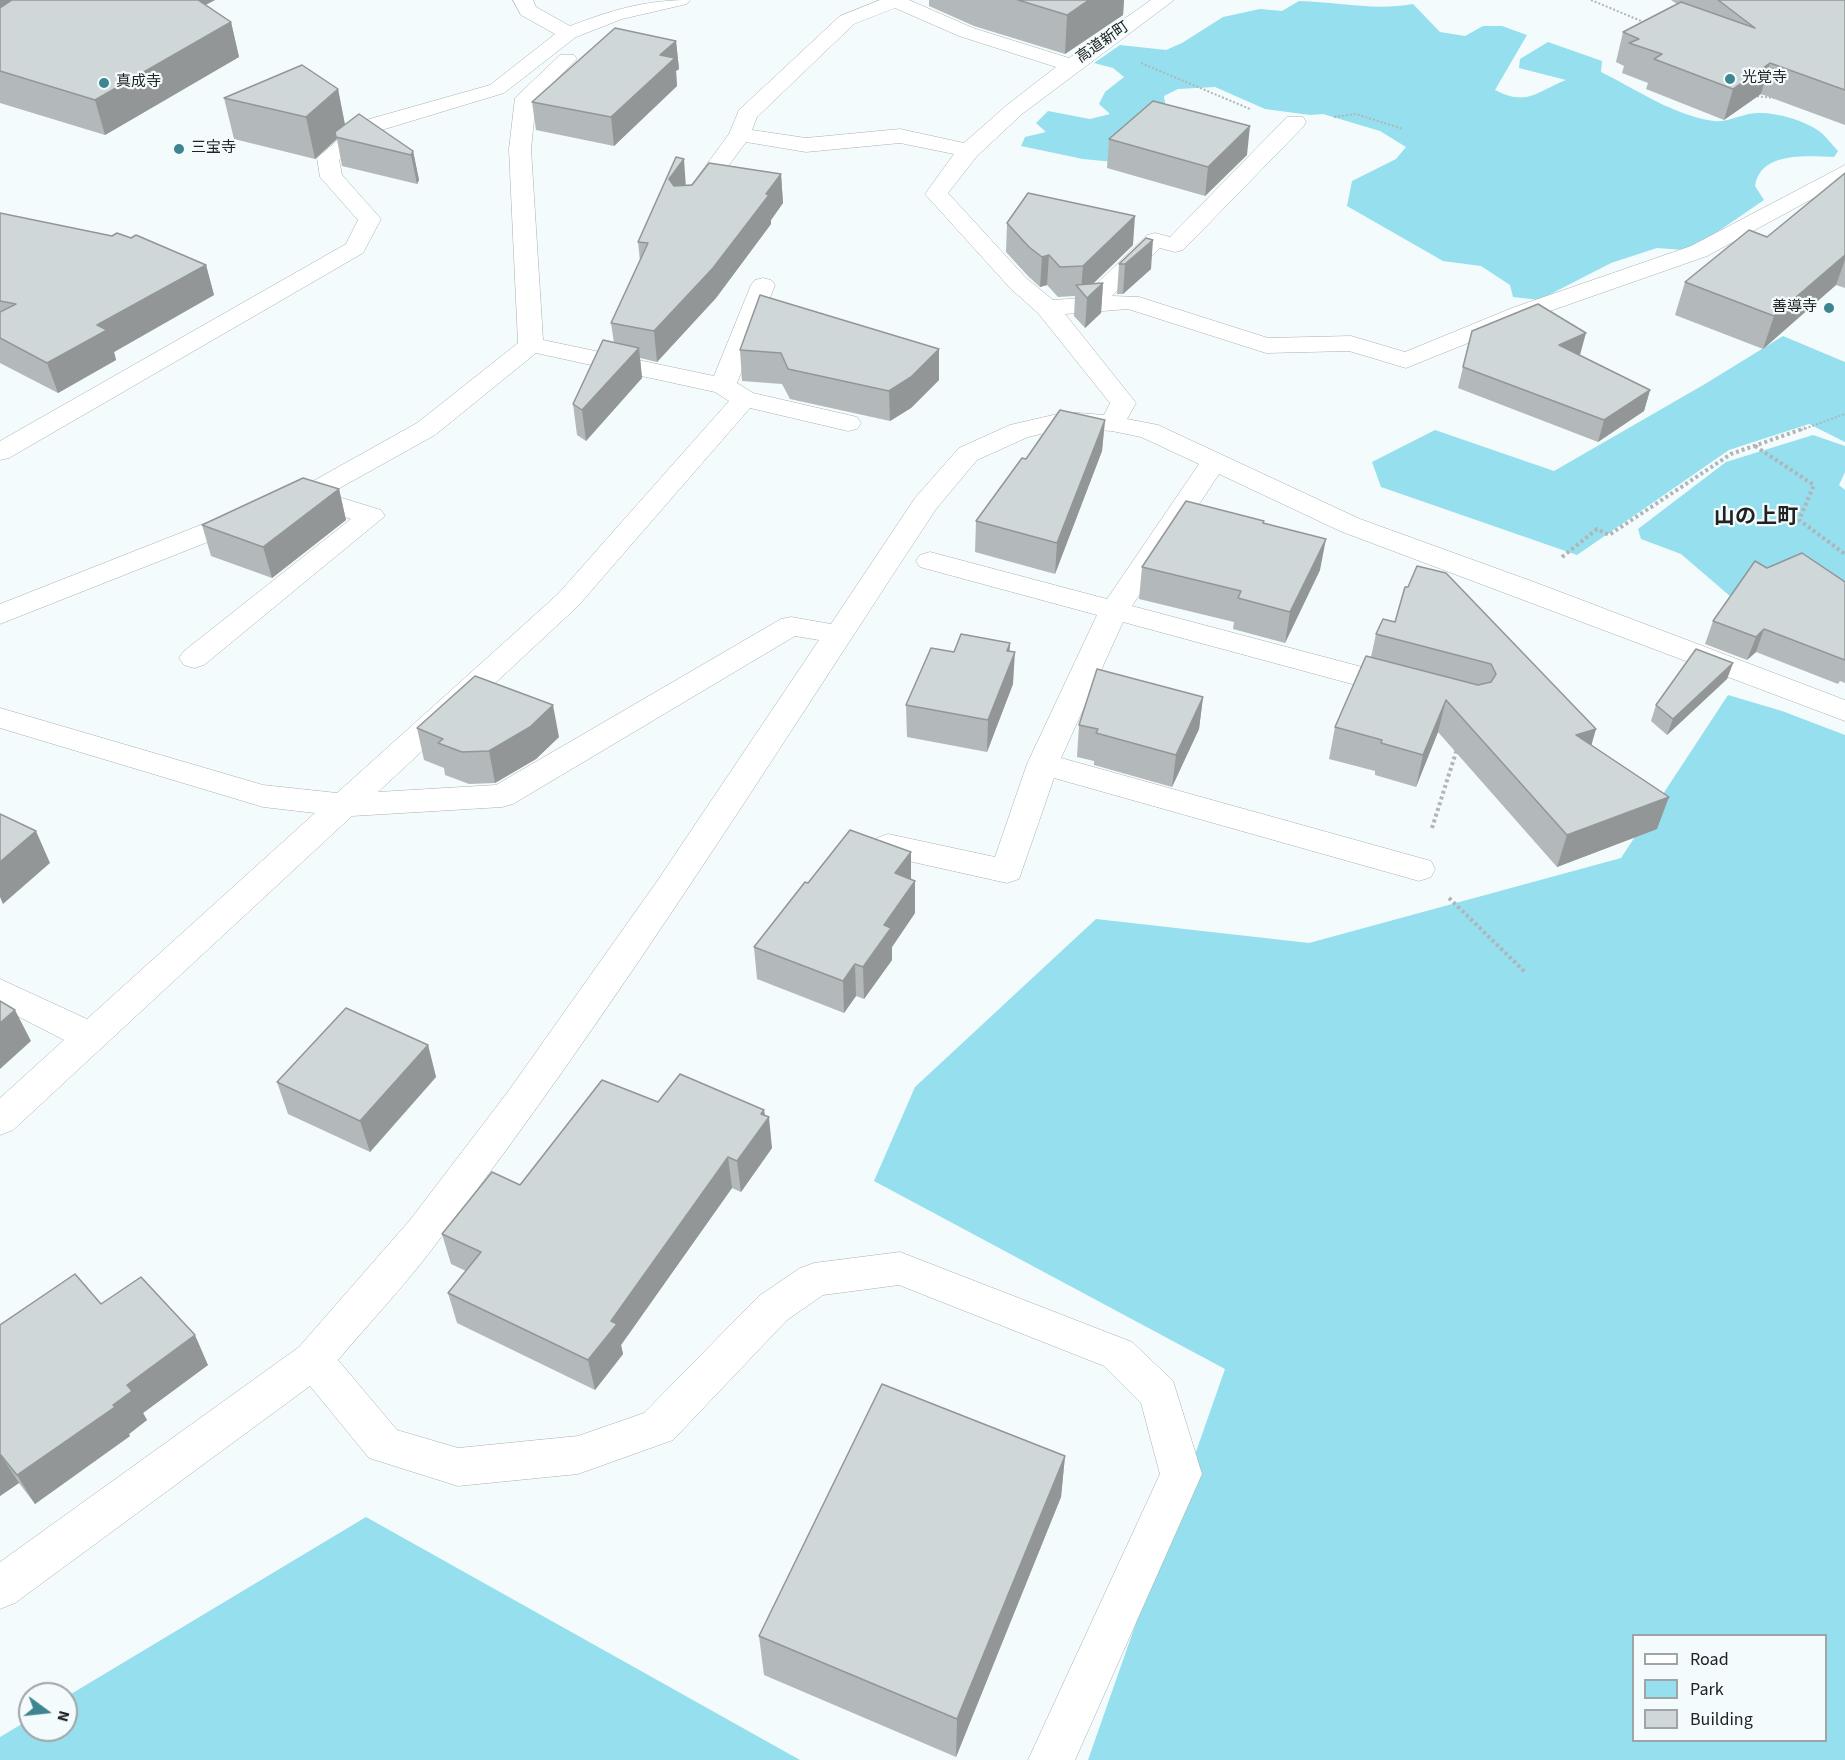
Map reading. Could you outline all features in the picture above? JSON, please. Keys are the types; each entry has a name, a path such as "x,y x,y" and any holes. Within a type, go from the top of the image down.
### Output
{"street":[{"path":"523,0 528,11 569,33"},
{"path":"0,452 355,248 370,219 331,177 328,158 367,127 497,89 569,33 616,15 680,0"},
{"path":"531,345 520,149 526,98 557,67 593,39 685,0"},
{"name":"高道新町","path":"1047,308 1018,283 936,194 970,151 1072,65 1164,0"},
{"path":"685,208 740,135 747,115 847,20 895,1 966,32 1072,65"},
{"path":"1089,305 1155,240 1175,245 1296,122"},
{"path":"740,135 806,145 900,136 970,151"},
{"path":"1047,308 1130,302 1266,346 1351,343 1407,360 1521,313 1698,251 1845,172"},
{"path":"0,1120 568,600 733,393 763,285"},
{"path":"1047,308 1123,403 1112,423"},
{"path":"531,345 848,423"},
{"path":"0,615 326,486 426,429 531,345"},
{"path":"0,1588 314,1360 424,1231 520,1103 670,888 836,634 925,504 968,454 1019,431 1066,420 1112,423 1149,430 1350,525 1524,588 1845,711"},
{"path":"888,846 1007,871 1043,764 1113,612 1214,461"},
{"path":"194,658 371,516 303,495"},
{"path":"930,561 1113,612 1425,693"},
{"path":"0,718 263,796 346,805 502,796 791,626 836,634"},
{"path":"1043,764 1419,869"},
{"path":"0,992 90,1037"},
{"path":"314,1360 384,1444 458,1467 578,1455 658,1427 773,1308 814,1280 900,1268 1118,1354 1159,1394 1181,1474 1051,1760"}],"path":[{"path":"1591,0 1646,22"},
{"path":"1096,48 1167,73 1236,106 1296,122 1356,114 1403,129"},
{"path":"1746,96 1778,98"},
{"path":"1524,588 1597,529 1609,535 1731,454 1845,414"},
{"path":"1755,446 1814,485 1798,520 1845,554"},
{"path":"1461,738 1419,869 1526,973"}],"green space":[{"path":"1299,1 1384,7 1413,4 1440,32 1465,36 1483,26 1502,26 1527,35 1495,90 1506,95 1532,96 1566,80 1519,68 1520,59 1548,42 1602,61 1601,72 1670,108 1699,118 1718,121 1757,113 1785,116 1819,131 1838,151 1834,157 1787,158 1775,161 1766,167 1759,175 1755,186 1764,200 1704,241 1685,250 1657,248 1611,263 1539,300 1513,297 1510,285 1481,266 1443,261 1347,206 1352,181 1396,159 1406,147 1380,131 1323,114 1310,115 1265,109 1215,87 1178,89 1164,96 1167,117 1124,163 1083,159 1021,146 1025,137 1046,132 1036,123 1048,111 1090,119 1110,114 1099,104 1105,92 1124,77 1113,68 1094,63 1120,45 1166,50 1182,43 1223,17 1260,9 1282,11"},
{"path":"1783,336 1845,362 1845,442 1809,424 1729,450 1577,555 1381,487 1372,462 1435,430 1554,471"},
{"path":"1813,435 1845,446 1845,472 1839,485 1845,490 1845,595 1731,597 1681,554 1641,539 1638,529 1726,462"},
{"path":"1728,695 1782,711 1845,735 1845,1760 1088,1760 1225,1369 874,1181 915,1087 1096,919 1309,943 1621,858"},
{"path":"366,1517 800,1760 0,1760 0,1737 18,1726 18,1742 78,1742 78,1690"}],"building":[{"path":"12,0 198,0 231,22 95,100 0,71 0,8"},
{"path":"1018,0 1089,0 1067,15"},
{"path":"1718,0 1845,0 1845,90 1770,63 1733,89 1654,59 1662,54 1629,43 1639,39 1623,32 1681,2 1755,28"},
{"path":"615,28 676,41 660,55 675,58 611,117 532,102"},
{"path":"302,65 338,89 306,117 224,98"},
{"path":"1153,101 1250,126 1208,167 1109,139"},
{"path":"359,114 413,151 411,155 336,137 335,132"},
{"path":"676,157 684,159 669,179 674,186 692,185 709,163 781,174 766,194 769,195 713,268 654,331 611,323 648,243 638,242"},
{"path":"1845,173 1845,255 1774,316 1685,282 1749,230 1767,237"},
{"path":"1028,193 1135,216 1083,266 1060,267 1049,255 1042,257 1029,247 1007,223"},
{"path":"0,213 112,236 117,233 131,238 136,235 206,265 97,325 107,330 47,363 0,338 0,312 16,304 0,301"},
{"path":"1146,238 1153,240 1125,264 1119,264"},
{"path":"1103,283 1087,298 1076,285"},
{"path":"760,295 939,349 911,377 889,391 788,369 781,353 740,350"},
{"path":"1538,304 1586,333 1559,345 1650,390 1604,420 1463,367 1472,331"},
{"path":"603,340 639,348 582,410 573,404"},
{"path":"1060,410 1105,420 1057,543 976,521 1022,458 1026,459"},
{"path":"303,478 339,489 263,547 202,525"},
{"path":"1186,501 1326,539 1290,612 1238,598 1241,591 1142,567"},
{"path":"1802,553 1845,582 1845,660 1764,629 1756,637 1713,621 1755,561 1767,568"},
{"path":"1417,566 1446,573 1596,729 1576,735 1669,797 1567,835 1446,700 1423,755 1381,743 1382,740 1335,727 1366,656 1478,685 1491,682 1496,674 1491,664 1376,634 1383,619 1395,622 1405,587 1408,587"},
{"path":"961,634 1010,643 1007,651 1015,652 988,720 906,705 931,648 954,652"},
{"path":"1696,649 1733,663 1673,719 1656,705"},
{"path":"1097,669 1203,697 1176,755 1096,733 1098,729 1079,725"},
{"path":"475,676 553,705 530,727 489,751 462,752 438,743 443,739 417,728"},
{"path":"0,814 36,831 0,862"},
{"path":"850,830 911,852 895,873 915,881 884,925 891,928 863,967 855,964 843,981 754,947 805,882 808,883"},
{"path":"0,1001 15,1010 0,1023"},
{"path":"346,1008 428,1045 360,1121 277,1082"},
{"path":"680,1074 764,1110 761,1114 769,1117 737,1161 728,1157 611,1321 617,1324 588,1360 448,1293 481,1252 442,1234 492,1172 520,1185 602,1080 658,1102"},
{"path":"75,1274 101,1304 141,1277 195,1335 127,1385 132,1391 113,1405 115,1407 17,1475 0,1454 0,1325"},
{"path":"882,1384 1065,1456 957,1719 759,1636"}],"place":[{"name":"光覚寺","path":"1730,79"},
{"name":"真成寺","path":"104,83"},
{"name":"三宝寺","path":"179,149"},
{"name":"善導寺","path":"1829,308"}],"district":[{"name":"山の上町","path":"1756,518"}]}
